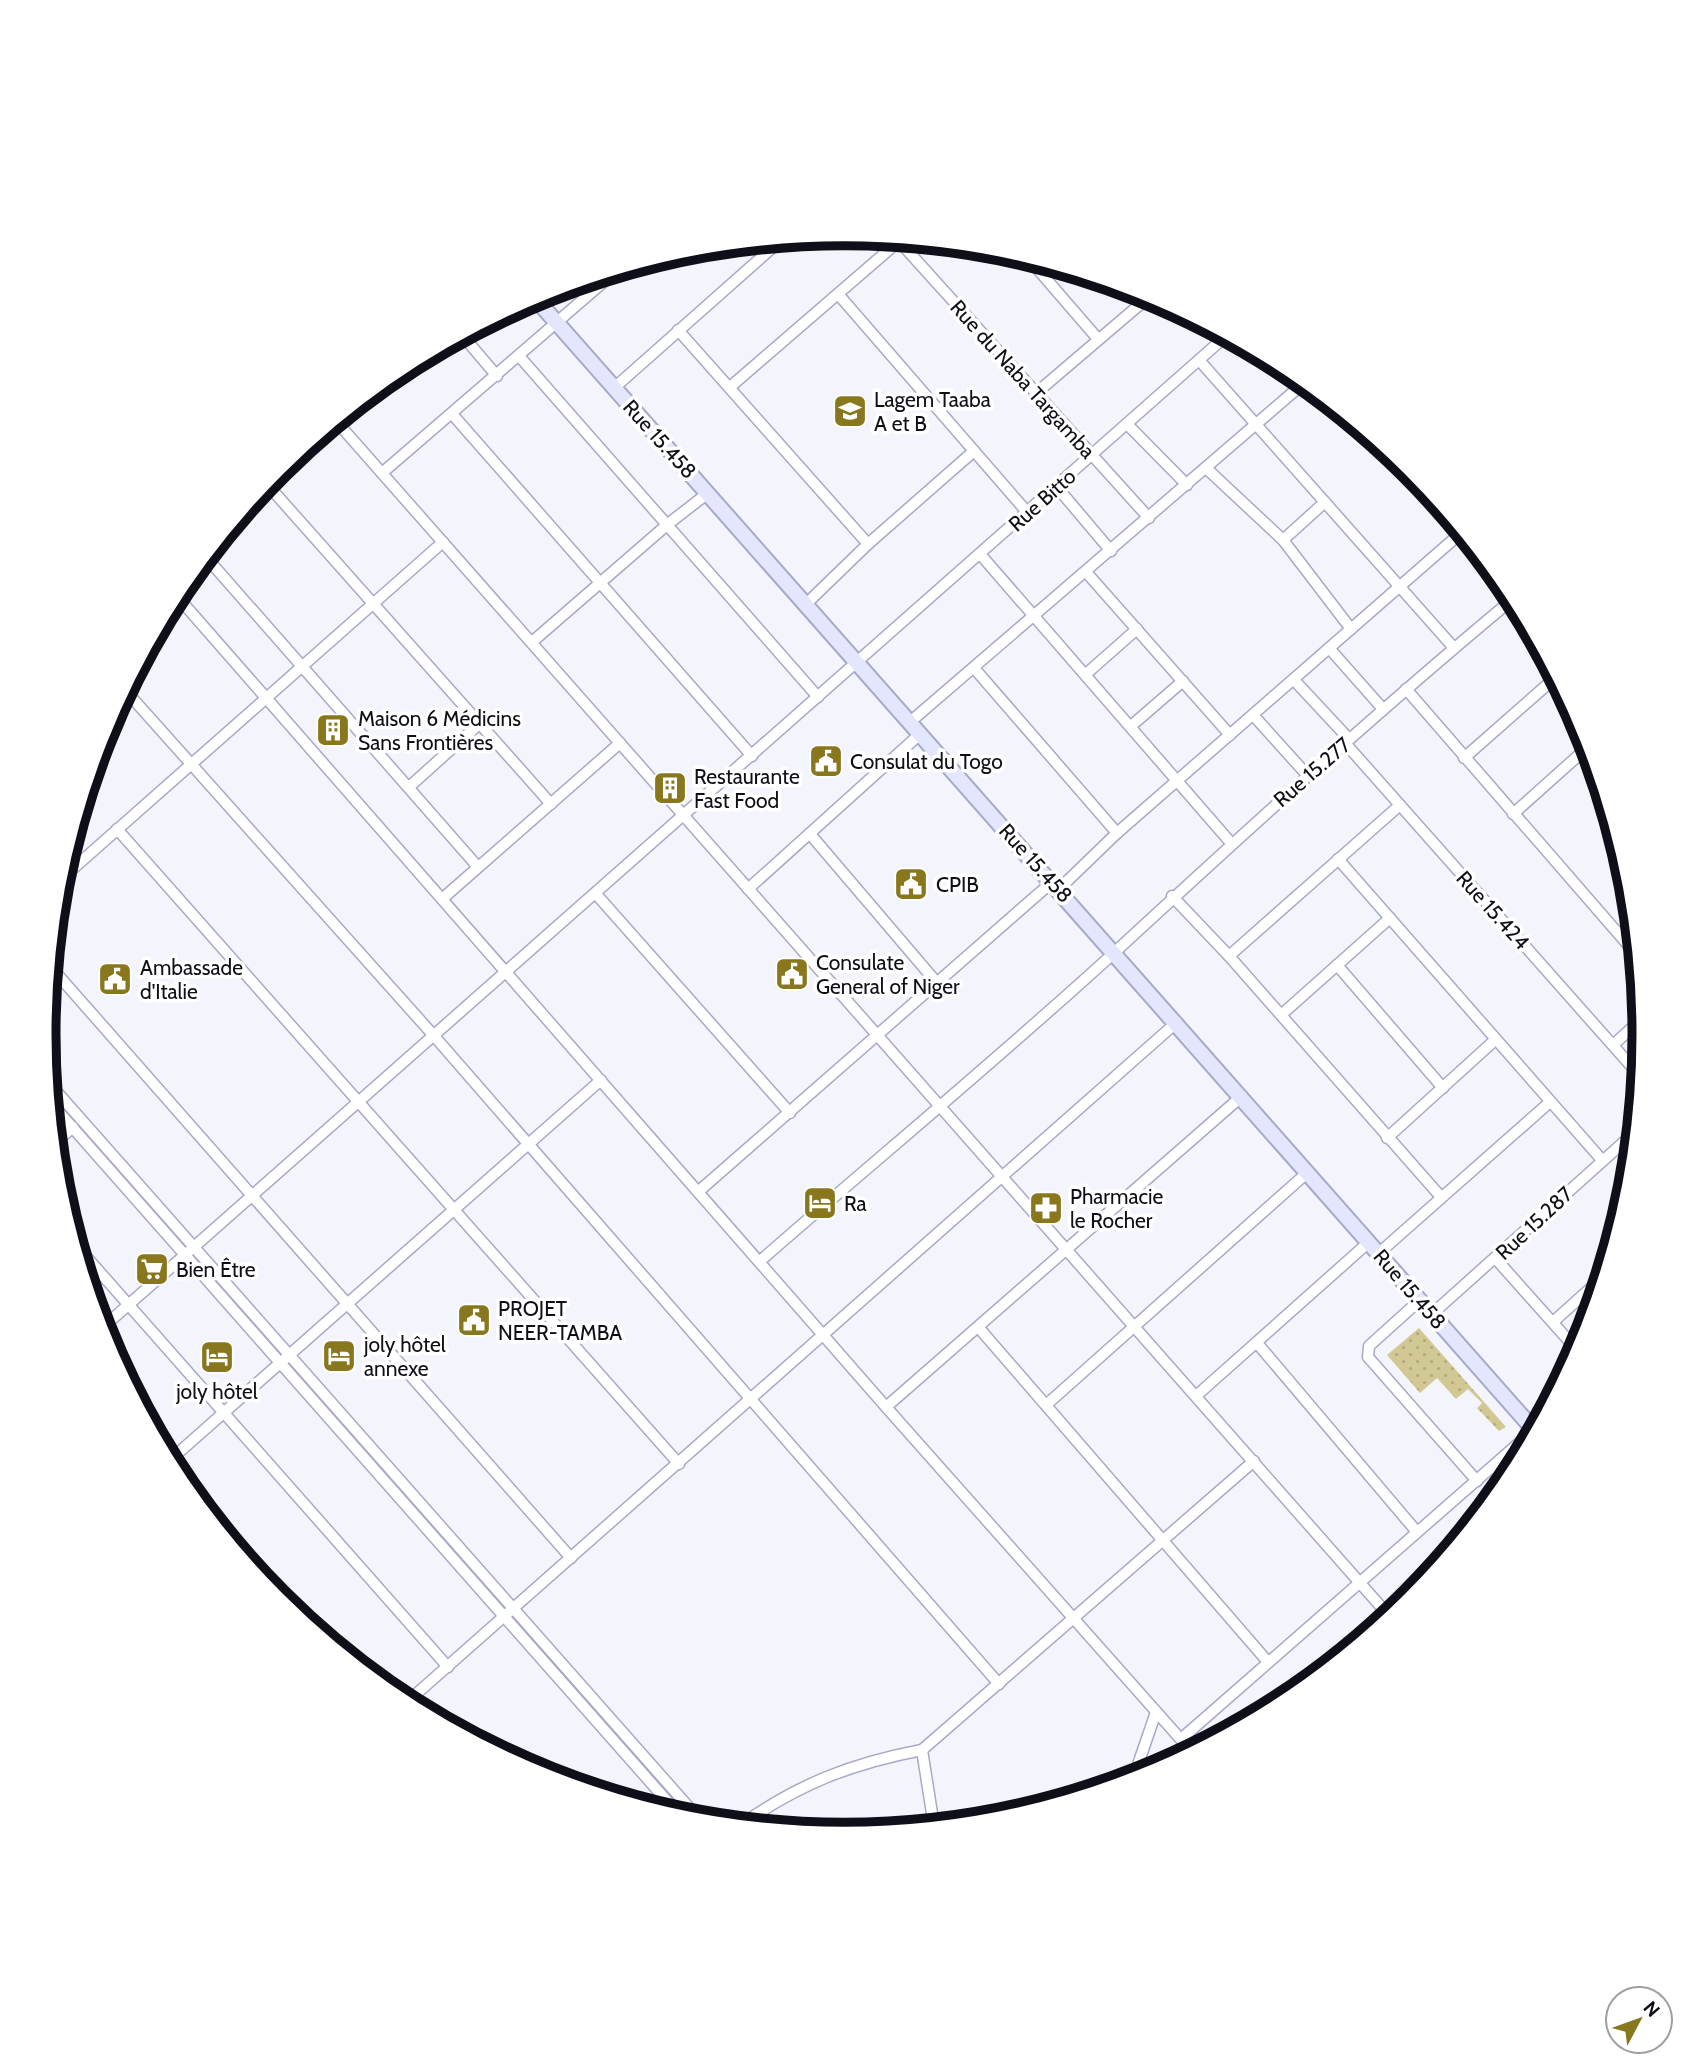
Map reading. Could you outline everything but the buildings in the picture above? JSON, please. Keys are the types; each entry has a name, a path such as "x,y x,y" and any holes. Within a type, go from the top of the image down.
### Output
{"main road":[{"name":"Rue 15.458","path":"542,306 1177,1022 1528,1425"}],"street":[{"path":"730,387 890,248"},
{"name":"Rue du Naba Targamba","path":"905,249 1149,519"},
{"path":"614,388 769,250"},
{"path":"1039,271 1097,339"},
{"path":"382,473 453,415 600,285"},
{"path":"838,294 1027,512"},
{"path":"1035,394 1140,304"},
{"path":"678,330 868,544"},
{"path":"468,342 498,376"},
{"name":"Rue Bitto","path":"110,1321 507,974 684,814 1219,342"},
{"path":"519,356 818,698"},
{"path":"1199,360 1454,648"},
{"path":"910,722 1149,519 1296,389"},
{"path":"453,415 752,756"},
{"path":"1127,424 1187,485"},
{"path":"342,427 1383,1609"},
{"path":"805,605 868,544 974,451"},
{"path":"1206,468 1283,540 1351,629"},
{"path":"1056,486 1111,551"},
{"path":"274,491 371,604 551,804"},
{"path":"532,642 668,524 708,493"},
{"path":"1283,540 1325,502"},
{"path":"699,1191 937,983 1117,833 1455,538"},
{"path":"75,866 443,542"},
{"path":"980,554 1231,843"},
{"path":"212,565 478,867"},
{"path":"1086,572 1230,735"},
{"path":"184,604 825,1334 886,1407 1186,1744"},
{"name":"Rue 15.277","path":"760,1261 1114,952 1172,896 1383,709 1505,606"},
{"path":"1086,674 1137,629"},
{"path":"1329,648 1383,709"},
{"path":"974,668 1117,833"},
{"name":"Rue 15.424","path":"1293,680 1631,1066"},
{"path":"1131,726 1183,681"},
{"path":"1464,758 1549,683"},
{"path":"1406,689 1626,942"},
{"path":"132,698 435,1037 999,1684"},
{"path":"1253,715 1308,776"},
{"path":"410,787 479,724"},
{"path":"748,889 920,734"},
{"path":"443,899 620,743"},
{"path":"1513,814 1580,754"},
{"path":"1229,956 1400,805"},
{"path":"117,829 679,1464"},
{"path":"810,834 937,983"},
{"path":"1338,859 1602,1160"},
{"path":"596,894 790,1113"},
{"path":"1172,896 1229,956 1441,1197"},
{"path":"1281,1015 1390,918"},
{"path":"1337,965 1443,1088"},
{"path":"59,975 571,1558"},
{"path":"415,1695 1177,1022"},
{"path":"1612,1045 1632,1028"},
{"path":"1387,1138 1495,1040"},
{"path":"178,1453 601,1080"},
{"path":"59,1095 689,1807"},
{"path":"886,1407 1242,1096"},
{"path":"1196,1396 1374,1247 1441,1197 1550,1102"},
{"path":"61,1114 668,1802"},
{"path":"63,1136 73,1128"},
{"name":"Rue 15.287","path":"1432,1314 1624,1141"},
{"path":"1046,1405 1308,1172"},
{"path":"1496,1259 1570,1341"},
{"path":"90,1261 448,1667"},
{"path":"1553,1322 1590,1289"},
{"path":"1420,1300 1369,1346 1368,1357 1477,1481"},
{"path":"979,1328 1268,1662"},
{"path":"1257,1343 1417,1532"},
{"path":"1181,1739 1513,1449"},
{"path":"753,1817 791,1792 830,1775 869,1760 922,1749 1254,1461"},
{"path":"593,1716 603,1708"},
{"path":"1137,1766 1156,1712"},
{"path":"922,1749 933,1817"},
{"path":"635,1764 645,1756"}],"shaded area":[{"path":"1419,1328 1506,1427 1499,1431 1477,1408 1482,1403 1468,1389 1456,1399 1437,1378 1420,1393 1387,1355"}],"place":[{"name":"Lagem Taaba A et B","path":"850,411"},
{"name":"Maison 6 Médicins Sans Frontières","path":"333,730"},
{"name":"Consulat du Togo","path":"826,761"},
{"name":"Restaurante Fast Food","path":"670,788"},
{"name":"CPIB","path":"911,884"},
{"name":"Consulate General of Niger","path":"792,974"},
{"name":"Ambassade d'Italie","path":"115,979"},
{"name":"Ra","path":"820,1203"},
{"name":"Pharmacie le Rocher","path":"1046,1208"},
{"name":"Bien Être","path":"152,1269"},
{"name":"PROJET NEER-TAMBA","path":"474,1320"},
{"name":"joly hôtel annexe","path":"339,1356"},
{"name":"joly hôtel","path":"217,1357"}]}
